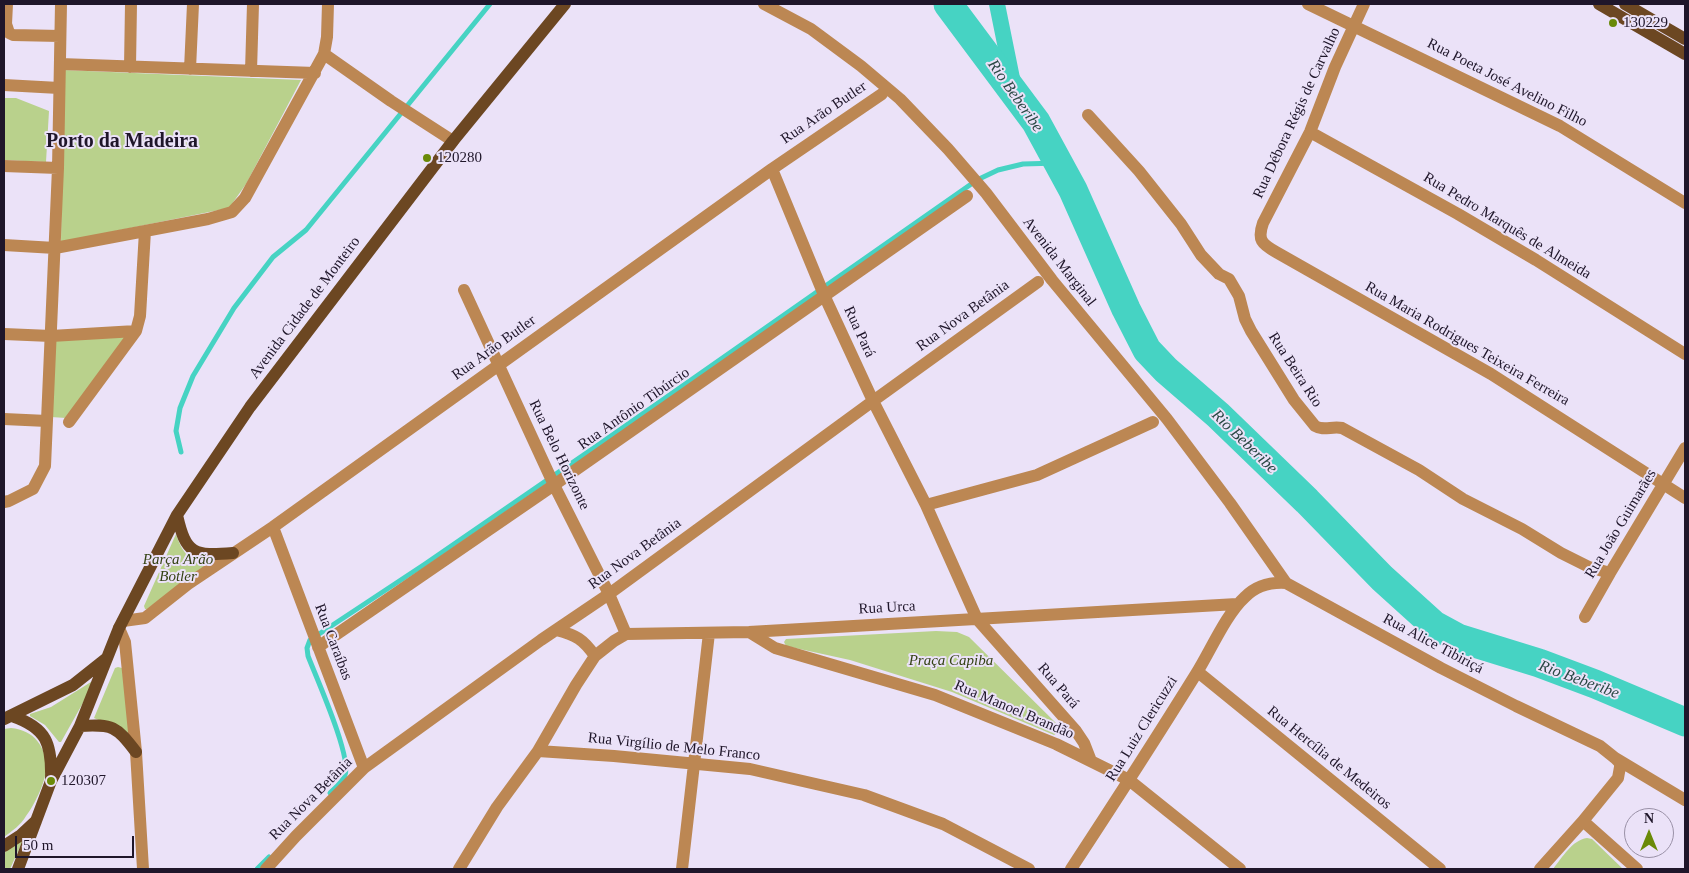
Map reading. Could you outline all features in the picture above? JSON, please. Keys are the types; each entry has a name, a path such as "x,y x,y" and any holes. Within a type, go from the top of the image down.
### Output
{"main road":[{"name":"Avenida Cidade de Monteiro","path":"4,846 21,835 38,819 51,781 80,726 121,625 177,515 250,407 453,141 565,4"},
{"path":"1599,4 1685,54"},
{"path":"1625,4 1685,39"},
{"path":"177,515 184,540 193,549 204,554 233,553"},
{"path":"8,718 73,685 109,656"},
{"path":"8,718 29,722 44,736 52,759 51,781"},
{"path":"80,726 103,725 114,728 136,752"},
{"path":"18,869 38,819"}],"street":[{"path":"7,4 6,24 13,35 60,36"},
{"path":"4,502 33,489 45,466 58,168 62,4"},
{"path":"130,67 131,4"},
{"path":"190,69 193,4"},
{"path":"251,71 253,4"},
{"path":"4,245 55,248 208,219 232,212 245,198 324,54 327,36 328,4"},
{"name":"Avenida Marginal","path":"764,4 811,29 860,66 900,99 948,149 986,193 1052,280 1167,419 1266,552 1286,584"},
{"name":"Rua Poeta José Avelino Filho","path":"1308,4 1560,126 1685,203"},
{"name":"Rua Débora Régis de Carvalho","path":"1260,235 1263,223 1310,132 1335,67 1364,4"},
{"path":"324,54 453,141"},
{"path":"60,64 315,73"},
{"path":"4,85 59,88"},
{"name":"Rua Arão Butler","path":"121,625 145,618 188,584 273,527 772,169 882,94"},
{"name":"Rua Beira Rio","path":"1088,115 1181,224 1201,255 1219,274 1229,279 1239,296 1245,319 1255,339 1294,400 1315,426 1320,429 1342,428 1418,470 1463,498 1522,529 1561,553 1589,567 1610,573"},
{"name":"Rua Pedro Marquês de Almeida","path":"1310,132 1458,214 1536,260 1685,354"},
{"path":"4,166 58,168"},
{"name":"Rua Pará","path":"772,169 824,294 873,401 926,505 977,619 1076,731 1092,761"},
{"name":"Rua Antônio Tibúrcio","path":"318,646 967,196"},
{"path":"69,422 136,331 140,316 145,231"},
{"name":"Rua Maria Rodrigues Teixeira Ferreira","path":"1260,235 1266,246 1491,374 1685,498"},
{"name":"Rua Nova Betânia","path":"266,869 364,768 609,594 1038,282"},
{"name":"Rua Belo Horizonte","path":"464,290 546,468 609,594 626,634"},
{"path":"4,334 51,336 136,331"},
{"path":"4,419 47,421"},
{"path":"926,505 1037,475 1153,422"},
{"name":"Rua João Guimarães","path":"1585,617 1685,448"},
{"name":"Rua Caraíbas","path":"273,527 364,768"},
{"path":"1237,604 1257,588 1276,582 1286,584"},
{"name":"Rua Alice Tibiriçá","path":"1286,584 1441,668 1600,746 1615,758"},
{"name":"Rua Urca","path":"626,634 749,632 1237,604"},
{"name":"Rua Luiz Clericuzzi","path":"1071,869 1198,672 1237,604"},
{"path":"121,625 125,642 136,752 143,869"},
{"path":"556,630 573,634 580,638 595,656"},
{"name":"Rua Manoel Brandão","path":"749,632 775,648 935,695 1056,744 1092,761 1129,780 1240,869"},
{"path":"682,869 709,633"},
{"path":"459,869 497,807 538,752 576,685 595,656 626,634"},
{"name":"Rua Hercília de Medeiros","path":"1198,672 1440,869"},
{"name":"Rua Virgílio de Melo Franco","path":"538,752 614,756 750,769 864,795 943,824 1029,869"},
{"path":"1615,758 1685,800"},
{"path":"1540,869 1618,778 1620,764 1615,758"},
{"path":"1583,821 1637,869"}],"green space":[{"path":"63,70 301,80 246,184 229,208 61,242"},
{"path":"4,98 16,98 49,111 46,162 4,160"},
{"path":"130,333 66,418 51,417 55,339"},
{"name":"Parça Arão Botler","path":"176,534 186,554 195,562 206,566 145,609 144,606"},
{"name":"Praça Capiba","path":"936,631 957,632 969,637 1058,725 1060,728 1059,732 1054,735 952,692 850,660 786,646 784,642 786,639"},
{"path":"115,668 122,668 131,735 94,718"},
{"path":"91,682 93,685 61,742 45,725 30,716 30,714 51,707"},
{"path":"11,728 26,732 38,741 44,754 46,770 41,788 29,812 19,825 4,837 4,729"},
{"path":"1587,838 1592,839 1623,869 1553,869 1572,846"},
{"path":"23,840 10,869 4,869 4,853"}],"waterway":[{"path":"181,452 176,431 180,408 193,376 234,308 273,257 306,230 490,4"},
{"name":"Rio Beberibe","path":"948,4 1036,122 1073,190 1126,309 1147,350 1166,370 1218,415 1307,501 1382,578 1434,625 1458,638 1539,663 1595,684 1685,722"},
{"path":"997,4 1015,93"},
{"path":"330,793 344,778 346,766 338,735 308,656 307,648 310,640 425,564 598,445 977,180 998,170 1023,164 1058,163"},
{"path":"257,869 269,857"}],"place":[{"name":"130229","path":"1613,23"},
{"name":"120280","path":"427,158"},
{"name":"120307","path":"51,781"}],"district":[{"name":"Porto da Madeira","path":"122,142"}]}
